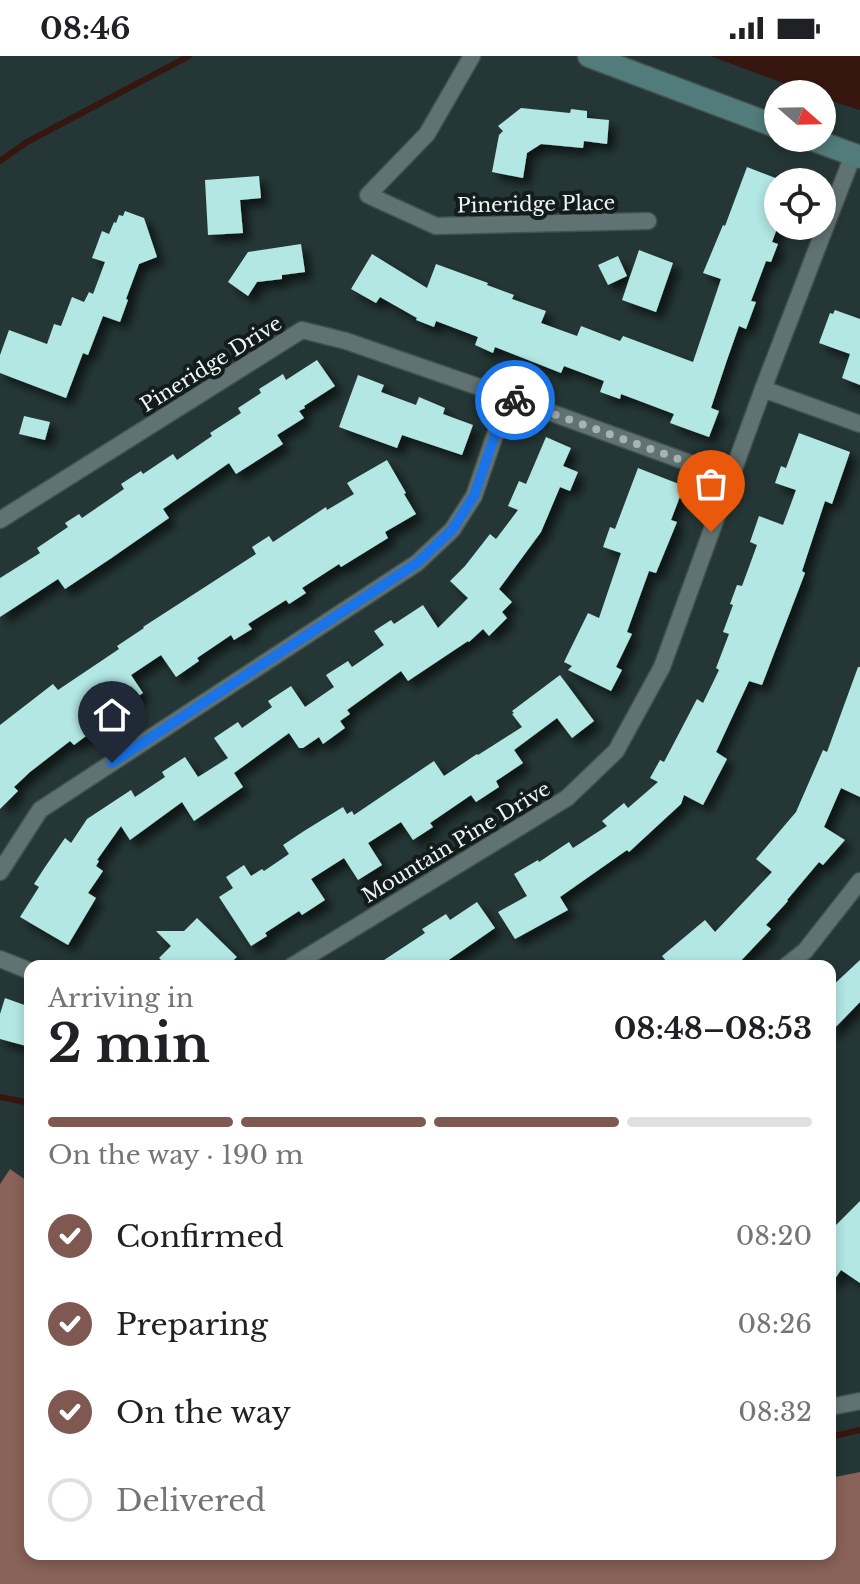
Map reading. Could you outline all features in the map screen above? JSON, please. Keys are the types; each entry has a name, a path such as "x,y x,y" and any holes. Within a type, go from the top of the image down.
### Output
{"street":[{"name":"Pineridge Place","path":"472,56 427,134 368,195 436,226 648,221"},
{"path":"589,56 764,122"},
{"path":"836,148 857,156"},
{"name":"Mountain Pine Drive","path":"302,960 567,798 616,751 662,667 763,389 857,156"},
{"name":"Pineridge Drive","path":"0,520 302,330 346,341 731,478"},
{"path":"763,389 860,424"},
{"path":"0,872 40,810 417,563 452,530 474,496 508,397"},
{"path":"794,960 805,951 860,881"},
{"path":"0,959 24,969"},
{"path":"836,1406 860,1401"}],"shaded area":[{"path":"710,56 860,56 860,110 836,102 836,80 774,80"},
{"path":"10,1169 24,1179 24,1560 836,1560 836,1477 860,1472 860,1584 0,1584 0,1184"}],"building":[{"path":"521,108 570,113 571,109 587,111 587,118 609,120 607,144 584,141 583,148 541,144 527,153 523,178 492,172 499,135 503,131 498,126"},
{"path":"747,167 764,174 764,240 773,240 778,244 771,262 766,261 751,301 756,302 746,329 739,326 711,408 719,411 709,437 670,423 674,414 621,394 620,399 600,392 604,381 564,366 561,373 495,347 493,353 475,345 478,337 436,321 434,327 416,320 380,297 376,303 351,289 372,254 427,288 436,264 488,283 514,295 512,299 546,311 541,323 577,336 581,326 620,341 623,336 693,362 721,279 703,273"},
{"path":"259,176 261,198 240,200 243,233 208,235 205,180"},
{"path":"125,211 144,218 157,257 139,264 120,322 103,316 88,355 83,353 66,398 0,373 0,355 9,330 47,344 54,324 61,326 72,297 84,302 89,292 93,294 105,262 92,258 102,231 109,234 114,222"},
{"path":"301,244 305,272 257,282 248,296 228,282 248,252"},
{"path":"639,250 673,263 656,312 622,300"},
{"path":"618,256 627,276 608,285 598,265"},
{"path":"835,310 860,319 860,385 842,378 850,354 819,343 830,313 833,314"},
{"path":"317,360 335,386 304,406 299,411 304,418 277,435 283,444 236,474 229,463 163,509 169,518 110,559 65,589 58,579 0,617 0,578 40,553 37,548 68,527 65,523 79,514 82,518 124,489 121,484 141,471 143,474 173,454 177,460 241,413 238,408 261,393 259,389 283,374 286,380"},
{"path":"358,375 384,385 381,392 416,405 419,397 445,408 443,414 473,425 462,455 402,435 397,448 339,427"},
{"path":"24,416 50,422 45,440 19,434"},
{"path":"799,433 850,452 832,504 825,501 802,571 805,573 762,685 749,681 716,752 727,759 703,805 684,795 681,804 629,852 627,850 560,897 568,910 515,939 498,912 527,896 514,874 569,842 573,848 607,826 602,821 624,803 628,808 658,782 650,778 660,760 664,762 697,699 703,703 719,670 716,668 729,634 723,632 733,605 730,604 737,585 742,586 757,545 750,542 759,516 783,525 796,490 775,483 781,466 786,468"},
{"path":"546,437 571,448 563,466 578,472 570,491 560,487 541,532 499,589 512,602 502,612 507,618 489,636 483,629 469,642 408,681 401,671 347,710 350,714 340,721 345,728 323,744 319,737 299,748 289,733 234,773 243,787 194,821 182,802 130,840 121,826 97,860 96,866 103,871 88,893 96,898 68,945 20,917 39,887 34,884 45,867 65,838 71,843 87,819 131,790 135,797 165,777 162,772 185,757 198,777 228,758 214,738 238,722 242,728 272,707 268,701 291,686 305,707 334,687 326,675 348,661 352,667 384,645 374,631 391,620 394,624 423,605 438,628 468,598 450,581 490,534 496,539 518,510 508,506 519,481 526,484"},
{"path":"387,460 416,514 385,532 388,538 302,588 306,593 289,604 286,600 248,624 252,629 234,640 231,635 176,677 161,655 131,675 143,693 112,713 115,718 74,745 70,741 30,772 14,787 18,791 0,809 0,725 53,684 58,690 119,649 117,646 143,627 256,554 252,547 269,536 273,542 326,507 327,510 354,494 347,483"},
{"path":"638,468 684,486 671,520 677,522 656,573 649,571 627,632 632,634 616,667 622,670 611,691 568,670 572,666 564,662 588,613 599,618 621,553 603,547 610,527 615,529"},
{"path":"860,667 860,797 841,788 824,827 845,840 823,865 819,862 766,925 771,929 742,960 665,960 662,956 705,920 715,932 772,872 756,859 796,812 823,750 827,752"},
{"path":"560,675 594,721 572,738 557,718 514,750 523,763 496,781 499,787 476,802 471,795 430,823 433,827 413,840 401,822 368,843 382,865 358,880 344,858 311,879 325,900 302,915 299,911 251,946 219,897 233,888 226,877 244,865 251,876 262,869 264,871 289,854 283,845 304,831 343,807 347,814 352,811 354,815 434,761 444,776 522,727 512,711"},
{"path":"477,902 495,928 449,960 384,960 425,933 422,929 446,914 450,920"},
{"path":"197,918 237,957 234,960 161,960 159,958 171,946 156,931 184,931"},
{"path":"860,960 860,1002 836,1027 836,982"},
{"path":"5,998 24,1005 24,1045 0,1039 0,1014"},
{"path":"860,1201 860,1283 841,1270 836,1277 836,1225"}],"waterway":[{"path":"0,161 27,142 189,56"},
{"path":"0,1097 24,1102"},
{"path":"836,1436 860,1430"}],"way so far":[{"path":"515,400 731,478 711,532"}],"route":[{"path":"112,763 417,563 452,530 474,496 508,397 515,400"}]}
